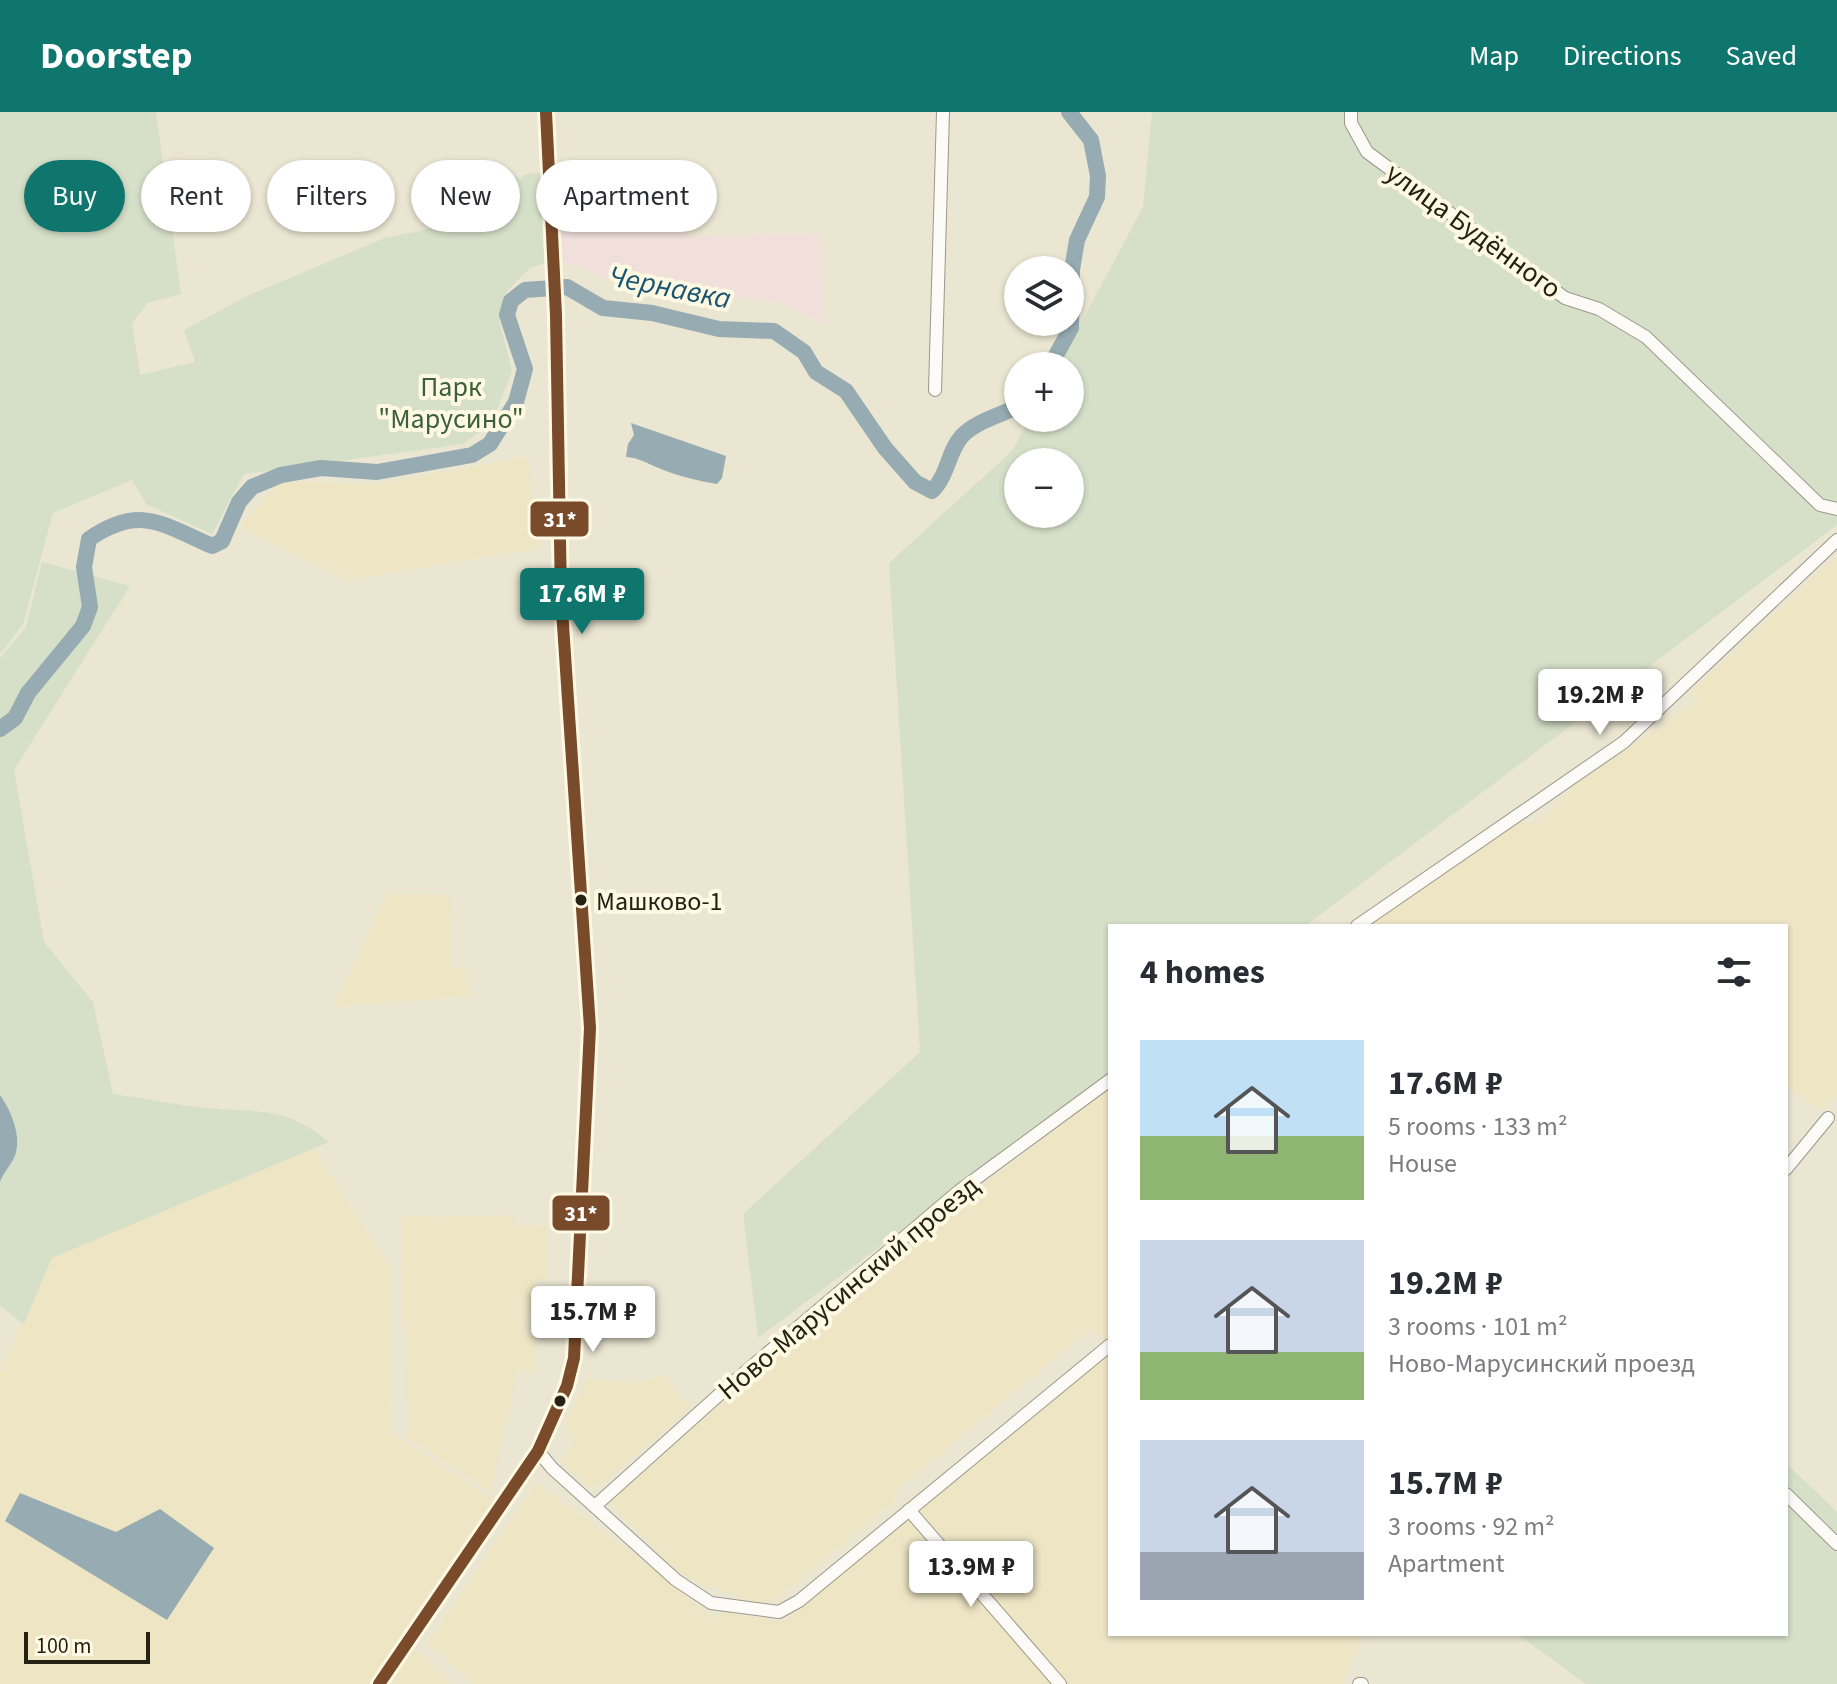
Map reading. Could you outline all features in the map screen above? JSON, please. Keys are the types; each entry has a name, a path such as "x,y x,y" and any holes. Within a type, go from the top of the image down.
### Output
{"street":[{"path":"379,1684 538,1451 567,1386 574,1358 590,1062 559,551 556,315 546,112"},
{"path":"935,390 943,112"},
{"name":"улица Будённого","path":"1351,112 1351,123 1367,152 1565,298 1599,309 1646,337 1820,505 1837,509"},
{"path":"1360,924 1624,742 1837,540"},
{"name":"Ново-Марусинский проезд","path":"595,1506 731,1384 935,1210 1108,1081"},
{"path":"1788,1167 1828,1118"},
{"path":"538,1451 676,1580 711,1603 779,1612 799,1601 1108,1347"},
{"path":"1788,1496 1837,1544"},
{"path":"909,1510 1060,1684"}],"shaded area":[{"path":"560,232 683,232 683,236 817,234 822,252 823,315 829,325 780,303 658,286 624,285 562,260"},
{"path":"527,457 539,548 347,580 240,525 282,481 374,484"},
{"path":"1837,556 1837,1099 1832,1098 1822,1112 1788,1086 1788,924 1368,924 1517,821 1537,824 1580,781 1698,701 1690,692"},
{"path":"387,894 450,895 452,969 468,969 469,996 333,1007"},
{"path":"1108,1090 1108,1636 1363,1636 1342,1684 474,1684 427,1643 536,1483 626,1548 715,1620 722,1612 784,1622 1107,1346 1091,1328 901,1487 892,1503 774,1601 754,1604 713,1586 708,1589 679,1572 612,1507 615,1497 887,1259"},
{"path":"313,1148 391,1268 389,1431 493,1500 402,1638 453,1684 0,1684 0,1373 49,1256"},
{"path":"513,1215 514,1225 548,1226 547,1280 537,1280 524,1333 538,1338 533,1373 518,1370 490,1492 408,1438 401,1217"},
{"path":"664,1375 690,1409 598,1486 588,1486 560,1461 574,1440 564,1429 586,1378 636,1383"}],"green space":[{"name":"Парк \"Марусино\"","path":"0,112 156,112 163,160 141,160 141,232 172,232 181,294 147,303 132,324 140,375 195,362 184,330 249,295 385,238 415,232 520,232 520,180 524,175 536,173 536,232 543,232 545,263 530,268 506,292 499,320 512,371 492,423 463,444 244,474 212,534 146,504 132,480 53,513 23,624 0,654"},
{"path":"1152,112 1837,112 1837,525 1308,924 1108,924 1108,1075 758,1338 743,1214 920,1052 889,563 1004,458 1004,528 1084,528 1084,448 1014,448 1022,432 1084,432 1084,352 1065,352 1074,336 1084,336 1084,317 1143,207"},
{"path":"42,562 130,586 14,770 44,942 93,1002 113,1094 194,1107 284,1116 329,1142 52,1258 24,1324 0,1306 0,658 26,627"},
{"path":"1788,1465 1837,1512 1837,1538 1788,1487"},
{"path":"1788,1502 1837,1551 1837,1684 1586,1684 1520,1636 1788,1636"}],"water":[{"path":"631,423 726,456 722,478 717,484 703,481 626,457 628,444 634,435"},
{"path":"0,1095 14,1122 17,1145 0,1182"},
{"path":"20,1493 116,1532 160,1509 214,1548 167,1620 5,1521"}],"waterway":[{"name":"Чернавка","path":"1058,352 1071,328 1072,270 1077,240 1097,197 1098,176 1091,140 1069,112"},
{"name":"Чернавка","path":"0,729 15,718 28,693 83,626 90,607 84,567 89,539 107,528 123,522 151,521 212,546 222,541 239,502 252,487 281,475 321,468 377,472 472,455 490,444 516,402 525,369 507,315 511,301 525,290 567,287 603,308 652,313 719,329 774,331 804,352 816,372 846,391 885,448 915,482 932,491 962,436 1004,412"}],"transit line":[{"name":"31*","path":"379,1684 538,1451 567,1386 574,1358 590,1028 561,595 556,315 546,112"}],"place":[{"name":"Машково-1","path":"581,900"}]}
